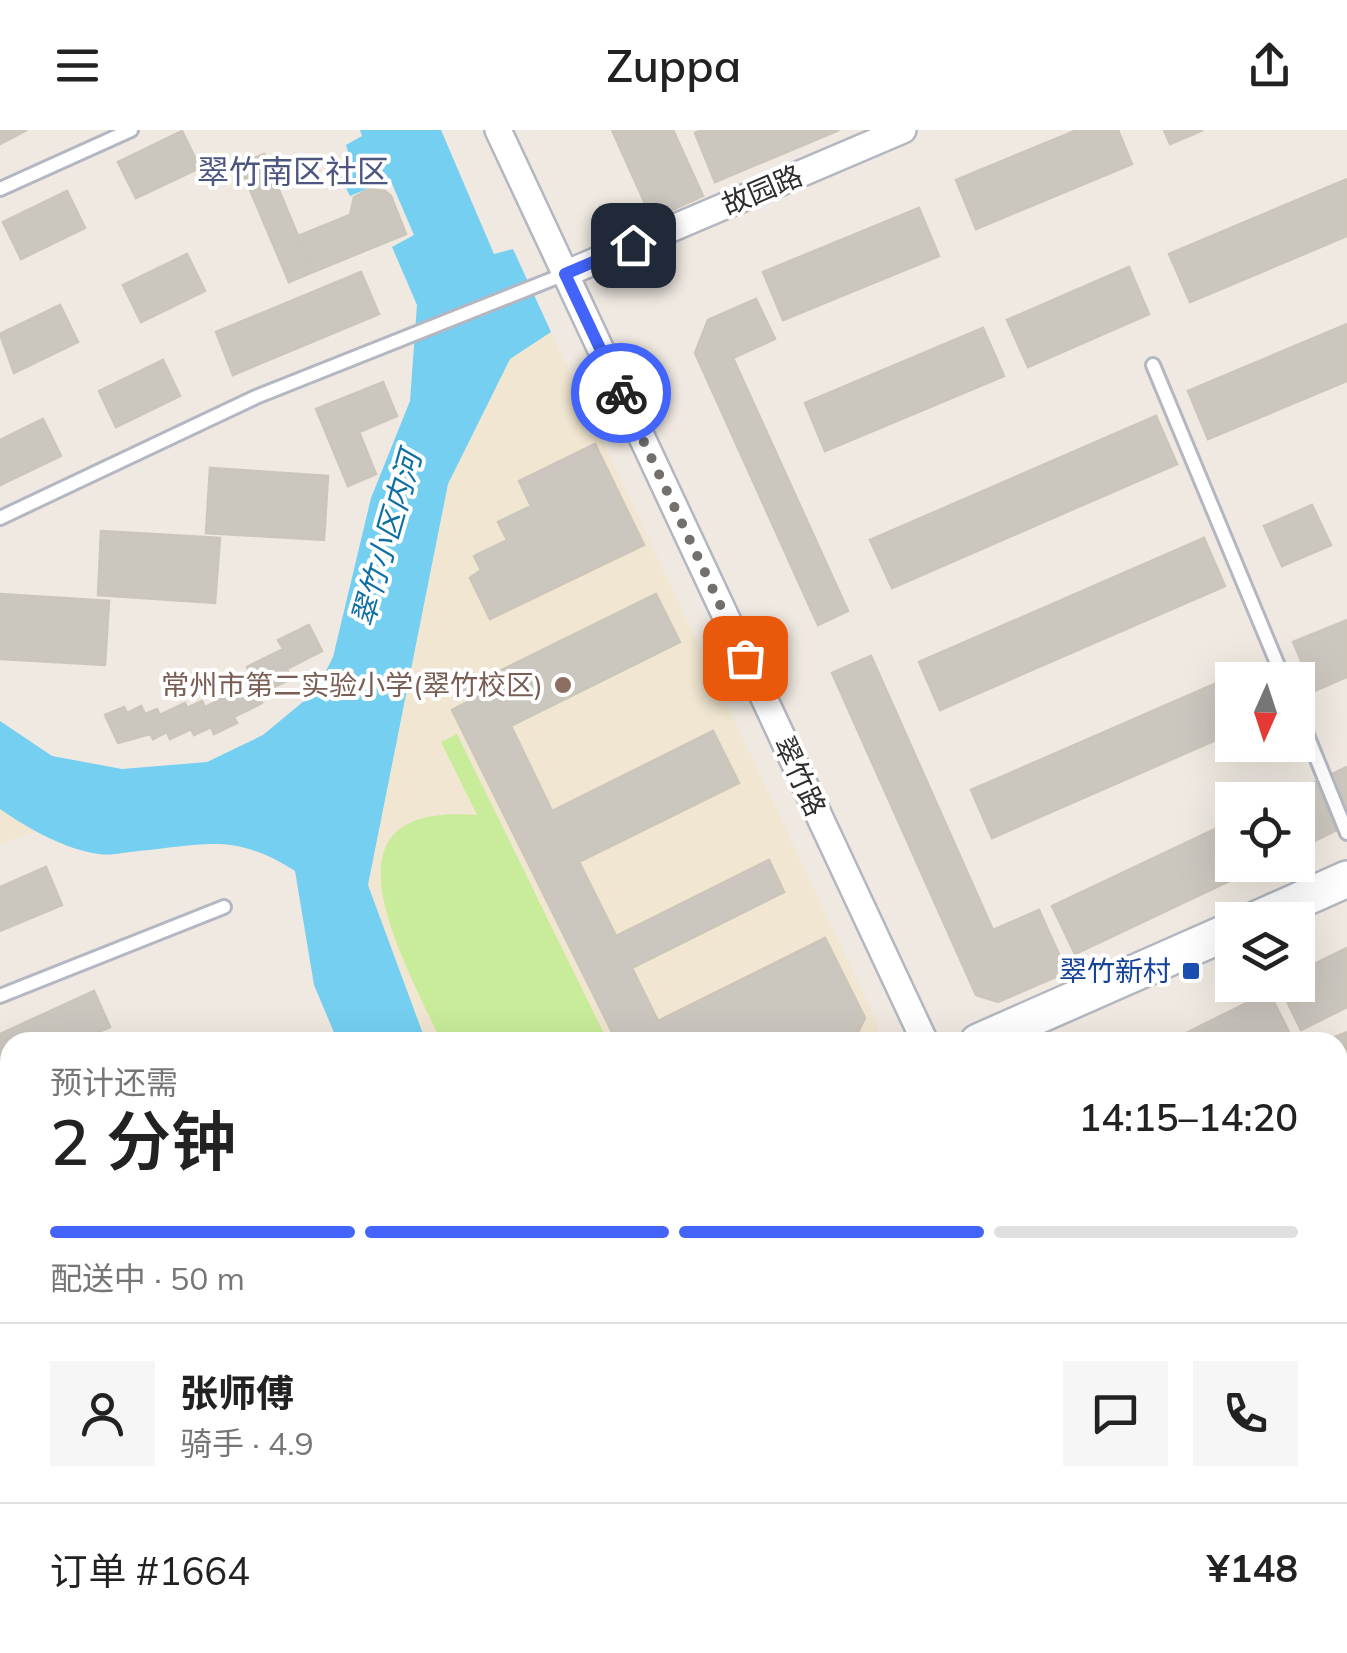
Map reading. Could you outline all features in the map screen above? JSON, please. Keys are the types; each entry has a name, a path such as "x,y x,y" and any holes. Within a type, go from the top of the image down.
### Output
{"main road":[{"path":"1296,902 1347,880"},
{"path":"1025,1032 1215,938"}],"street":[{"name":"翠竹路","path":"498,130 919,1032"},
{"name":"故园路","path":"565,274 903,130"}],"lane":[{"path":"0,189 131,130"},
{"path":"0,518 256,397 565,274"},
{"path":"1153,365 1277,662"},
{"path":"1315,755 1347,833"},
{"path":"0,996 224,908"}],"shaded area":[{"name":"常州市第二实验小学(翠竹校区)","path":"551,332 878,1024 877,1032 422,1032 368,885 448,484 510,359"},
{"path":"0,809 35,832 0,845"}],"green space":[{"path":"457,734 603,1032 436,1032 393,932 382,894 382,860 395,833 425,817 477,815 441,742"}],"water":[{"name":"翠竹小区内河","path":"360,130 441,130 494,254 513,249 551,332 510,359 448,484 368,885 422,1032 334,1032 314,985 295,871 273,859 218,844 99,854 47,837 0,809 0,721 52,756 122,769 207,762 263,735 316,691 333,657 371,498 410,401 417,305 392,247 414,235 390,179 350,196 337,170 352,163 346,145 362,136"}],"building":[{"path":"0,130 27,130 0,144"},
{"path":"612,130 673,130 703,196 652,219"},
{"path":"839,130 715,182 695,133"},
{"path":"1077,130 1118,130 1132,164 976,229 956,180"},
{"path":"1164,130 1203,130 1170,144"},
{"path":"182,131 200,168 136,198 118,162"},
{"path":"264,154 313,272 289,282 239,164"},
{"path":"1347,179 1347,236 1190,302 1169,254"},
{"path":"369,189 391,196 406,234 313,272 298,236 350,215 354,197"},
{"path":"67,191 85,228 21,259 3,222"},
{"path":"919,208 939,256 783,320 763,272"},
{"path":"187,254 205,291 141,322 123,285"},
{"path":"1129,267 1149,314 1028,367 1007,320"},
{"path":"361,272 379,314 233,375 216,332"},
{"path":"756,299 775,339 733,358 848,611 818,625 695,353 708,320"},
{"path":"60,305 78,342 14,373 0,334"},
{"path":"1347,324 1347,381 1208,439 1188,391"},
{"path":"983,328 1004,376 825,451 805,403"},
{"path":"163,360 180,396 116,427 99,391"},
{"path":"383,382 397,416 359,432 376,474 348,486 316,409"},
{"path":"1156,416 1177,464 892,588 870,540"},
{"path":"43,419 61,456 0,485 0,440"},
{"path":"595,444 644,545 490,619 470,578 481,570 474,556 507,540 498,522 531,506 519,481"},
{"path":"210,468 328,476 324,540 206,533"},
{"path":"1312,505 1331,545 1282,566 1264,526"},
{"path":"101,531 220,538 215,603 98,595"},
{"path":"1204,538 1225,586 940,710 919,662"},
{"path":"0,594 109,601 105,665 0,659"},
{"path":"656,594 680,642 511,726 552,811 713,731 739,783 579,862 616,936 769,860 784,892 632,968 658,1021 825,938 865,1018 858,1032 612,1032 452,710 467,702 461,690"},
{"path":"1347,620 1347,677 1315,691 1315,662 1302,662 1293,642"},
{"path":"309,625 322,651 287,669 291,679 258,695 262,703 234,717 237,723 214,734 211,727 194,735 191,729 170,739 167,732 153,739 150,734 118,743 105,715 124,707 127,713 141,706 145,714 157,709 160,715 185,703 187,708 202,701 205,707 221,699 217,691 251,675 247,667 283,649 278,640"},
{"path":"871,656 993,930 1039,910 1067,972 998,1002 976,995 832,673"},
{"path":"1215,684 1215,740 992,838 971,790"},
{"path":"1347,767 1347,825 1315,841 1315,782"},
{"path":"1215,829 1215,882 1227,882 1075,954 1052,906"},
{"path":"46,867 62,905 0,931 0,887"},
{"path":"1347,948 1347,1007 1301,1030 1287,1002 1315,1002 1315,964"},
{"path":"94,991 110,1027 99,1032 4,1032"},
{"path":"1249,1002 1274,1002 1289,1032 1188,1032"}],"way so far":[{"path":"621,393 745,658"}],"place":[{"name":"常州市第二实验小学(翠竹校区)","path":"563,685"},
{"name":"翠竹新村","path":"1191,971"}],"district":[{"name":"翠竹南区社区","path":"293,172"}],"route":[{"path":"621,393 565,274 633,245"}]}
